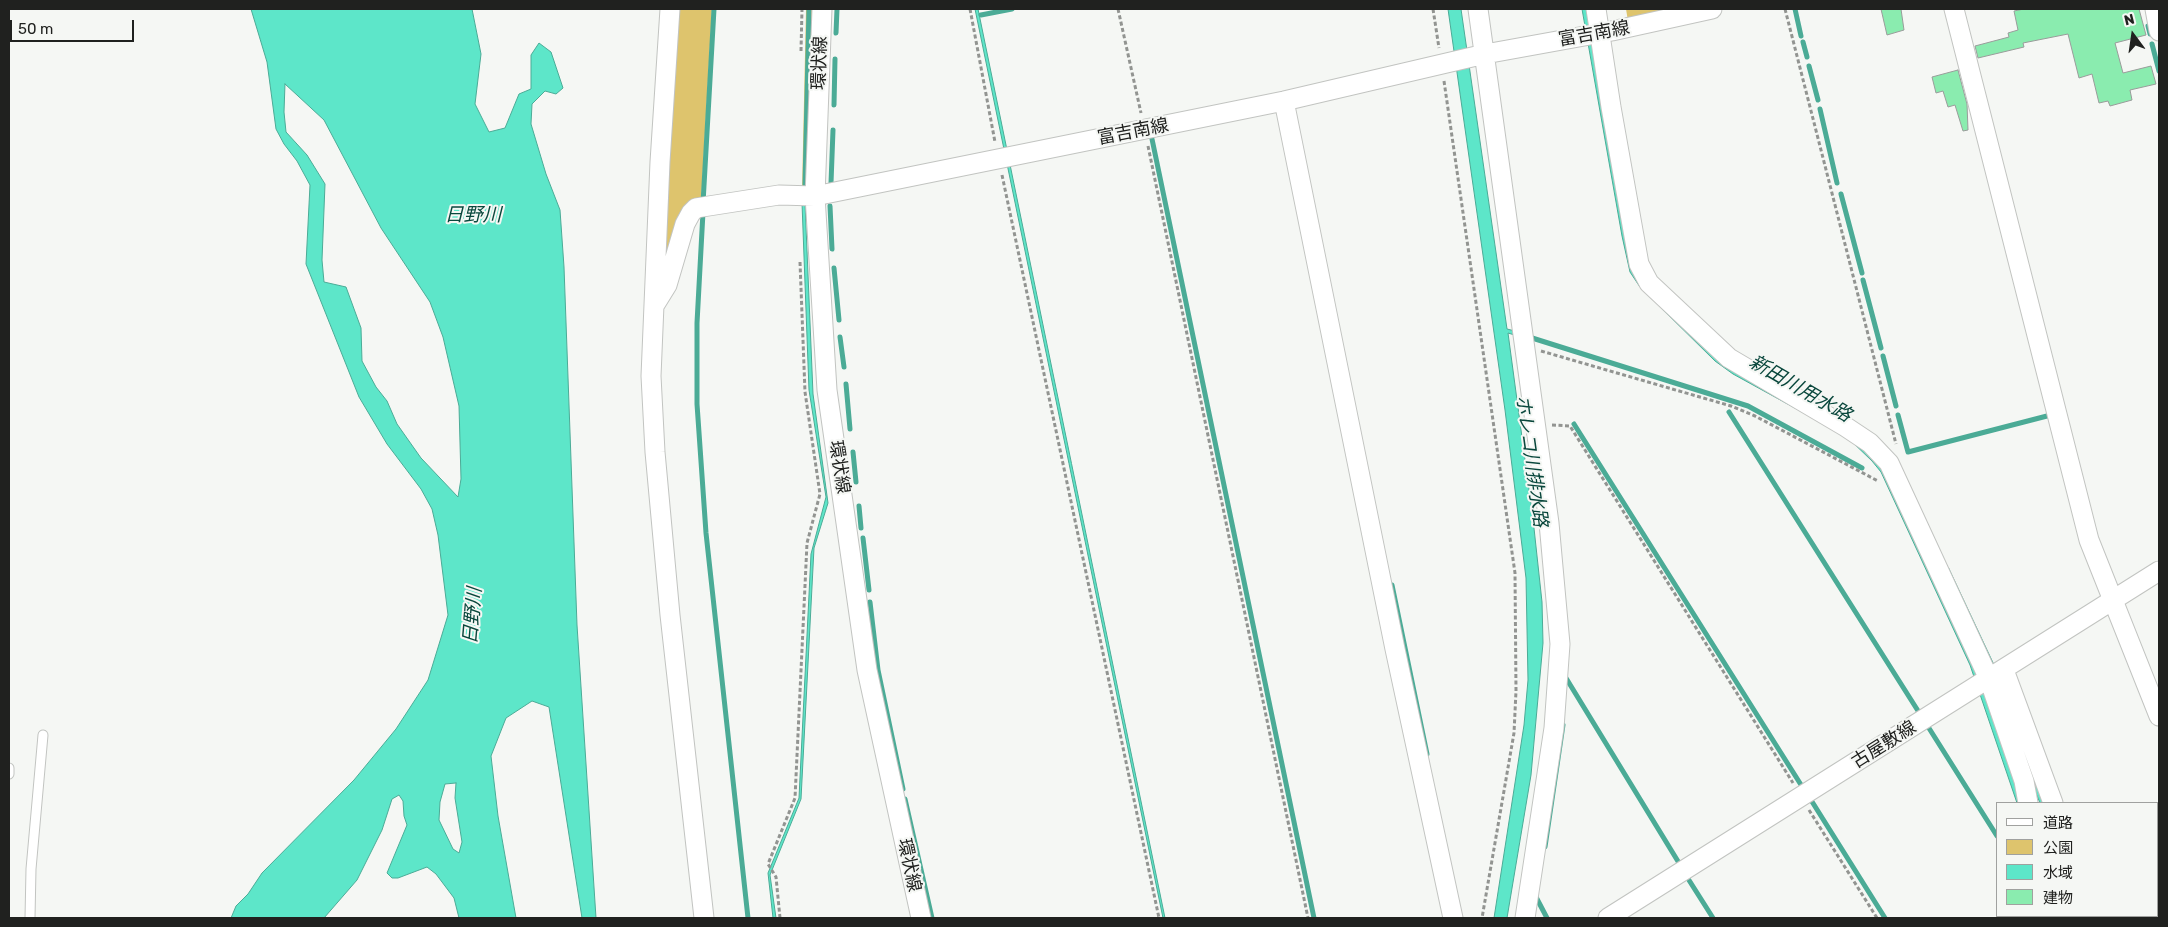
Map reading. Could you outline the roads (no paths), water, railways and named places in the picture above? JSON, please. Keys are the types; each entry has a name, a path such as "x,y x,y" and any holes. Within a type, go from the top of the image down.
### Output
{"street":[{"path":"670,9 660,162 651,376 655,452 704,918"},
{"name":"環状線","path":"822,9 815,196 828,390 867,670 920,918"},
{"path":"1478,9 1480,55 1526,347 1549,524 1560,644 1554,728 1525,918"},
{"path":"1596,9 1638,264 1649,283 1729,358 1846,427 1870,443 1889,464 1997,674 2053,802"},
{"name":"富吉南線","path":"654,306 668,285 685,224 690,213 696,208 778,195 815,196 1284,101 1480,55 1670,20 1712,9"},
{"path":"1954,9 2089,540 2159,716"},
{"path":"2155,9 2159,31"},
{"path":"1284,101 1395,649 1453,918"},
{"name":"古屋敷線","path":"1608,918 2159,571"},
{"path":"1997,674 2028,802"}],"lane":[{"path":"30,918 43,735"},
{"path":"9,768 9,774"}],"water":[{"name":"日野川","path":"251,9 472,9 481,54 475,104 489,132 505,128 519,94 531,89 531,55 539,43 551,52 563,88 556,94 545,91 532,104 531,124 546,174 560,210 564,267 577,625 596,918 582,918 549,707 532,701 506,718 491,756 498,816 516,918 459,918 454,898 436,874 427,867 398,878 392,878 387,873 407,825 403,801 399,795 392,799 382,830 357,880 324,918 231,918 236,906 248,894 262,873 354,780 396,729 428,680 448,615 438,535 432,509 421,489 387,444 359,397 306,264 310,185 276,129 267,62","holes":["285,84 324,120 381,228 430,302 443,337 459,406 461,479 458,497 421,458 397,424 387,401 376,387 362,361 361,328 346,287 324,282 322,260 325,184 307,155 286,132 284,112","456,783 455,798 462,842 459,853 453,849 439,820 440,802 445,784"]},
{"path":"975,9 978,9 1165,918 1163,918"},
{"path":"1448,9 1461,9 1507,329 1531,335 1531,340 1508,333 1533,519 1542,602 1543,643 1531,775 1507,918 1494,918 1524,725 1528,680 1526,578 1505,410"},
{"path":"1582,9 1588,9 1636,271 1644,284 1733,367 1850,432 1881,461 1944,590 1981,675 2016,770 2024,802 2017,802 1970,665 1881,472 1846,436 1733,374 1715,361 1640,287 1630,272"},
{"path":"802,203 805,203 813,394 828,503 814,548 801,799 770,875 776,918 773,918 768,873 799,798 811,554 826,497 809,390"},
{"path":"1949,569 1995,667 2044,802 2040,802 1945,571"}],"waterway":[{"path":"703,203 714,9"},
{"path":"805,184 809,9"},
{"path":"836,33 837,9"},
{"path":"981,15 1012,9"},
{"path":"1795,9 1801,36"},
{"path":"2148,26 2150,34"},
{"path":"1803,42 1807,57"},
{"path":"2152,44 2159,71"},
{"path":"834,105 835,59"},
{"path":"1809,66 1818,100"},
{"path":"1820,109 1837,183"},
{"path":"831,183 833,130"},
{"path":"1152,139 1314,918"},
{"path":"1841,194 1862,273"},
{"path":"830,206 832,249"},
{"path":"703,212 697,323 697,404 706,533 748,918"},
{"path":"834,268 839,320"},
{"path":"1863,280 1881,348"},
{"path":"840,337 844,367"},
{"path":"1529,337 1748,406 1862,468"},
{"path":"1883,356 1896,406"},
{"path":"846,384 850,429"},
{"path":"1729,412 1920,714"},
{"path":"1898,415 1908,452 2047,416"},
{"path":"1574,424 1803,788"},
{"path":"853,452 856,482"},
{"path":"859,506 861,528"},
{"path":"863,538 869,590"},
{"path":"1392,585 1427,754"},
{"path":"870,602 878,670 903,789"},
{"path":"1566,678 1679,863"},
{"path":"1545,847 1563,725"},
{"path":"1927,725 1996,834"},
{"path":"905,799 932,918"},
{"path":"1811,800 1885,918"},
{"path":"1687,877 1713,918"},
{"path":"1536,897 1547,918"}],"water label":[{"name":"新田川用水路","path":"1800,389"},
{"name":"ホレコ川排水路","path":"1531,461"}]}
